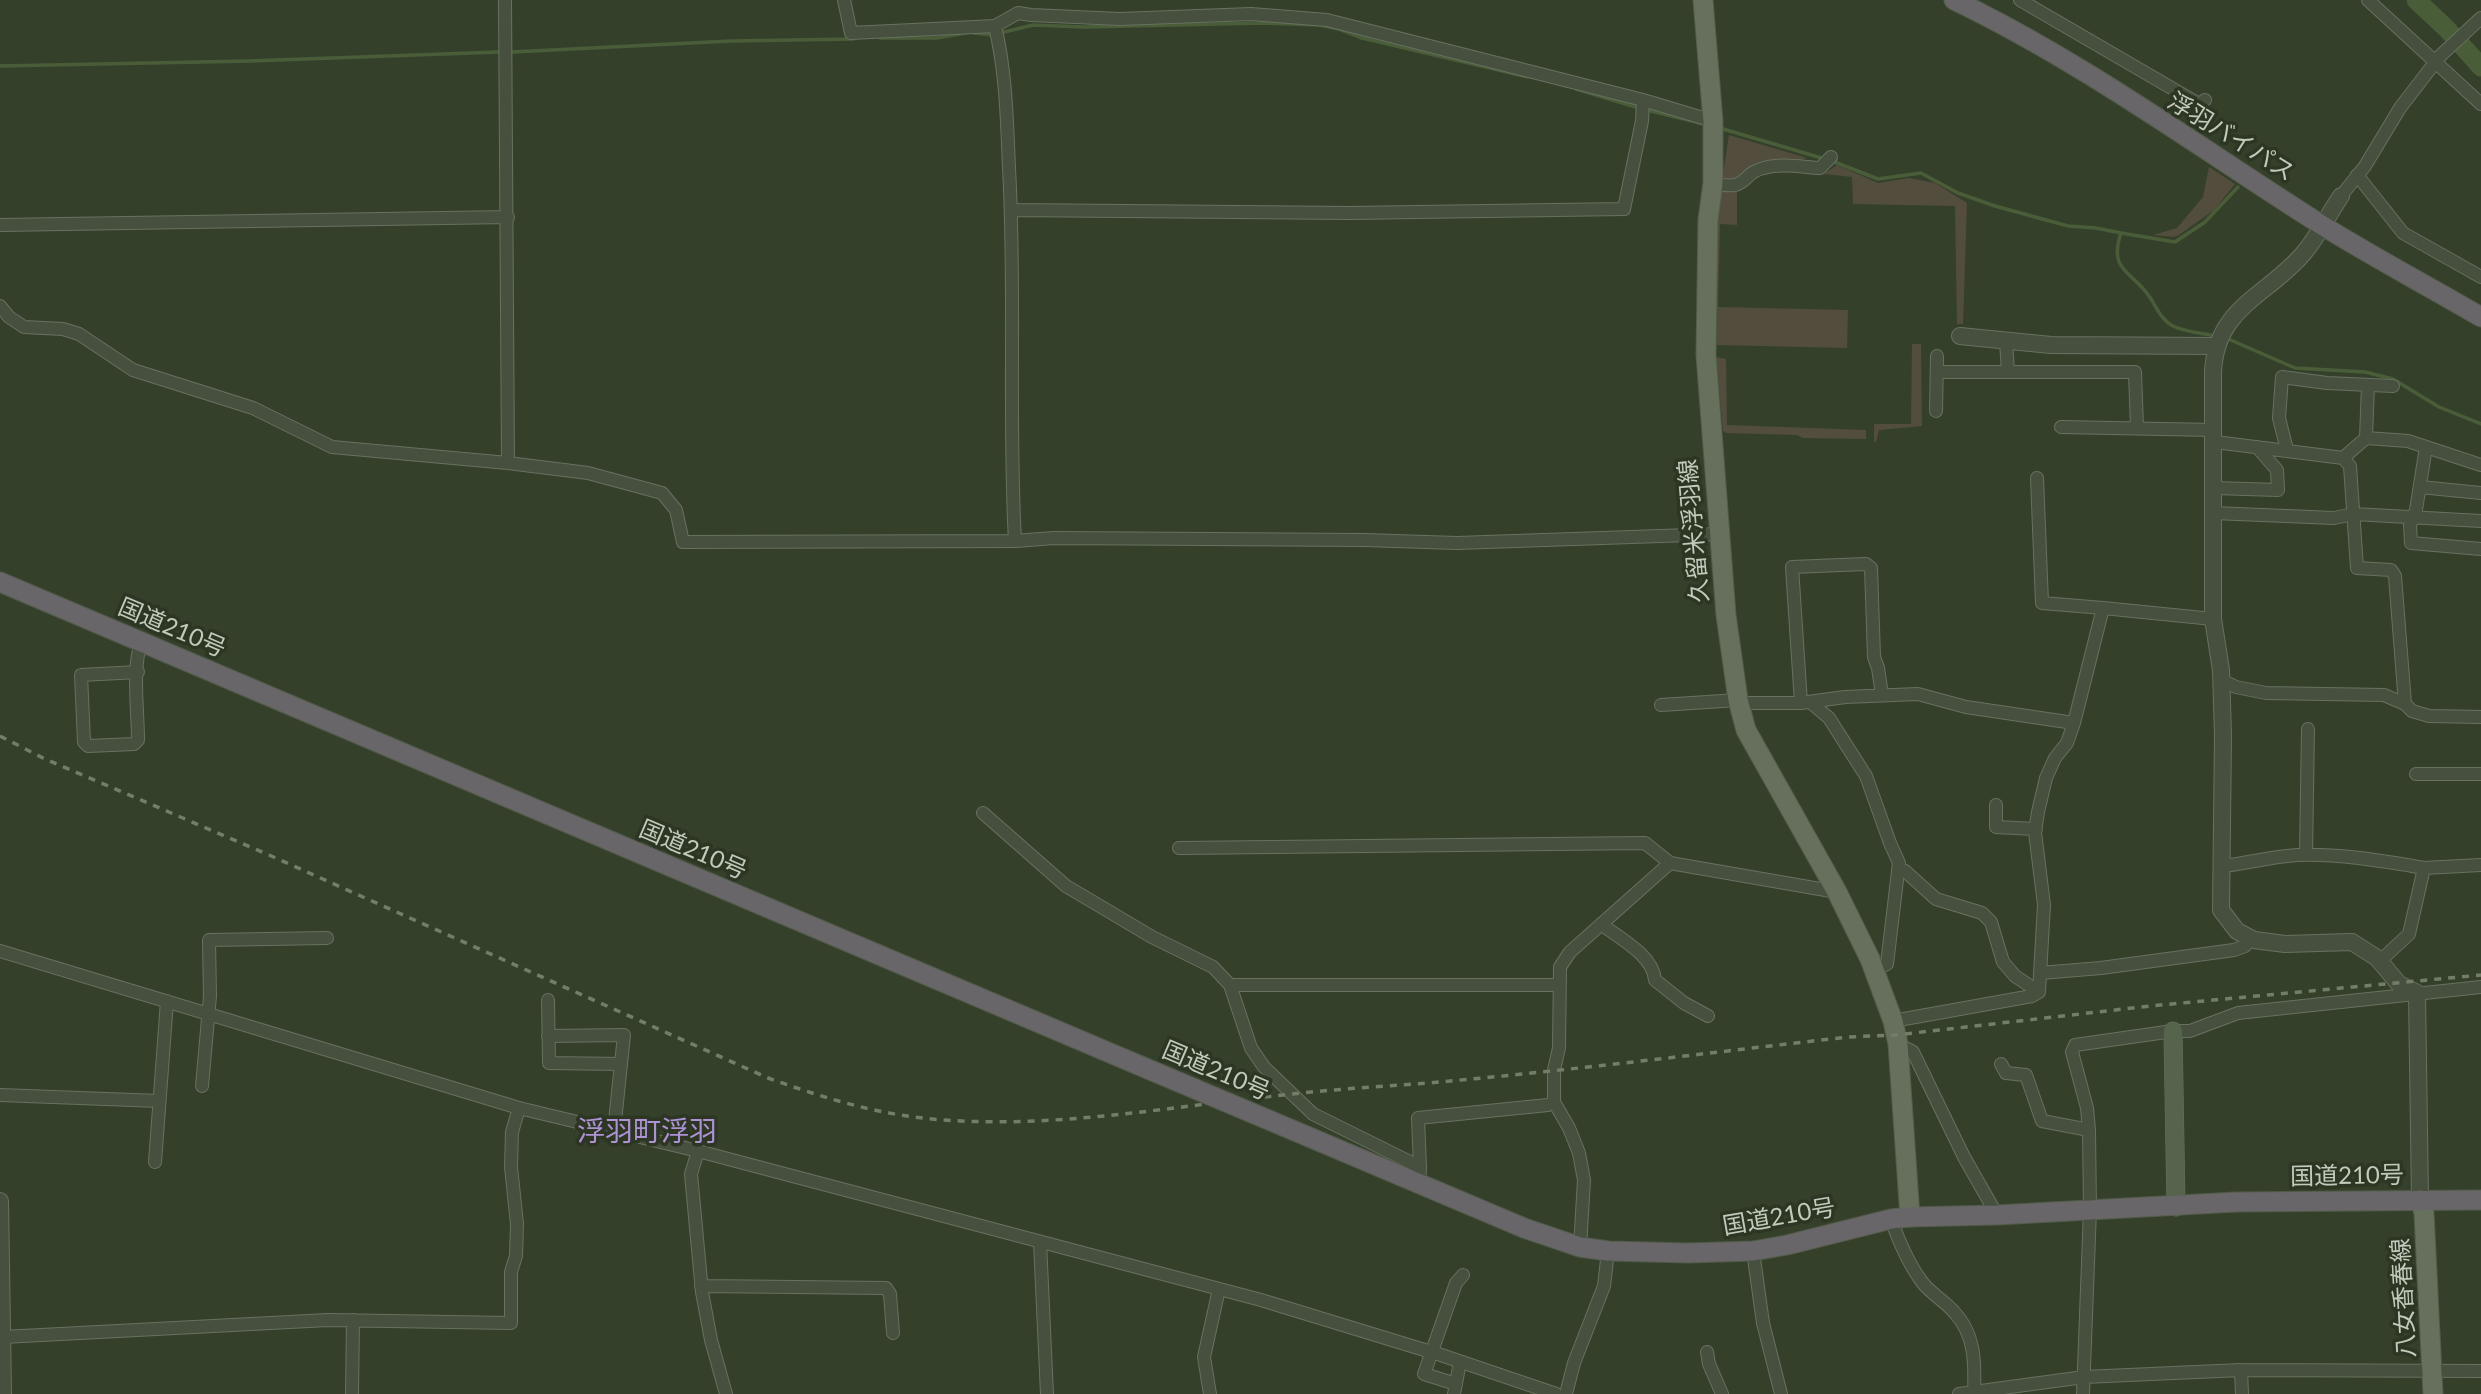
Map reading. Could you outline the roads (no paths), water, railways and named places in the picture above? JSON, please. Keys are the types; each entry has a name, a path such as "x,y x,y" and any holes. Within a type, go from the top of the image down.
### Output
{"highway":[{"name":"浮羽バイパス","path":"1954,0 2015,29 2202,145 2322,224 2481,317"},
{"name":"国道210号","path":"0,582 1161,1075 1283,1126 1420,1176 1524,1228 1580,1247 1608,1251 1753,1251 1901,1218 2248,1202 2481,1200"}],"main road":[{"name":"久留米浮羽線","path":"1703,0 1713,121 1713,183 1708,220 1705,335 1731,662 1746,730 1837,892 1874,970 1893,1021 1898,1044 1901,1218"},
{"path":"2173,1031 2176,1207"},
{"name":"八女香春線","path":"2420,1200 2424,1213 2433,1394"}],"street":[{"path":"505,0 508,463"},
{"path":"844,0 851,33 997,33"},
{"path":"2020,0 2199,104 2205,100"},
{"path":"2368,0 2438,59 2481,104"},
{"path":"1015,541 1012,487 1011,210 1004,76 997,33 1018,6 1031,15 1120,19 1251,15 1327,20 1643,100 1713,121"},
{"path":"2417,993 2399,984 2380,961 2352,942 2285,944 2254,940 2237,931 2221,910 2224,736 2221,680 2213,619 2213,372 2216,346 2225,326 2301,256 2372,155 2400,108 2438,59 2481,18"},
{"path":"1011,210 1349,213 1624,209 1642,121 1643,100"},
{"path":"1713,183 1732,187 1745,181 1761,168 1820,168 1828,160"},
{"path":"2357,175 2403,233 2481,277"},
{"path":"0,225 508,216"},
{"path":"0,306 9,317 24,327 79,334 133,370 253,408 332,447 588,473 662,492 676,510 683,542 1015,541 1054,538 1457,543 1719,534"},
{"path":"1960,336 2051,345 2216,346"},
{"path":"2006,341 2008,372"},
{"path":"1936,411 1937,356"},
{"path":"1938,372 2135,372 2137,428"},
{"path":"2287,450 2279,418 2282,377 2326,383 2393,386"},
{"path":"2366,438 2368,385"},
{"path":"2061,427 2137,428 2214,436 2257,447 2343,458 2350,466 2357,568 2391,570 2395,576 2405,704"},
{"path":"2343,458 2366,438 2407,440 2481,465"},
{"path":"2214,488 2278,490 2277,470 2257,447"},
{"path":"2426,447 2414,517 2410,525 2411,544 2481,548"},
{"path":"2037,478 2042,603 2213,619"},
{"path":"2420,486 2481,493"},
{"path":"2214,513 2334,517 2354,514 2481,521"},
{"path":"1806,703 1792,567 1866,564 1871,568 1874,657 1882,695"},
{"path":"2039,992 2044,905 2036,830 2046,778 2055,758 2067,743 2074,723 2103,608"},
{"path":"138,672 81,675 84,742 88,746 134,744 138,740 138,672 137,653 141,642"},
{"path":"2221,680 2236,687 2266,693 2384,695 2405,704 2412,711 2429,716 2481,717"},
{"path":"1661,705 1738,700 1746,703 1806,703 1845,697 1918,694 1966,707 2074,723"},
{"path":"1806,703 1829,718 1866,776 1889,843 1899,863 1887,964 1874,970"},
{"path":"2306,855 2308,729"},
{"path":"2416,774 2481,774"},
{"path":"1996,805 1996,827 2036,830"},
{"path":"983,813 1066,886 1152,937 1213,967 1230,985 1251,1048 1264,1067 1312,1114 1420,1176"},
{"path":"1179,849 1645,843 1670,863 1837,892"},
{"path":"2222,866 2288,855 2390,862 2424,868 2481,865"},
{"path":"1580,1247 1584,1180 1579,1153 1569,1128 1553,1101 1554,1070 1559,1048 1560,967 1570,952 1670,863"},
{"path":"2380,961 2409,934 2424,868"},
{"path":"1898,870 1905,872 1936,899 1982,914 1991,922 2003,962 2015,976 2039,992"},
{"path":"1601,924 1643,956 1653,968 1655,980 1684,1003 1708,1016"},
{"path":"2040,973 2101,968 2234,950 2245,946 2248,937"},
{"path":"202,1086 209,1014 209,940 327,938"},
{"path":"0,951 519,1108 698,1151 1219,1289 1431,1352 1556,1394"},
{"path":"1230,985 1560,985"},
{"path":"2083,1394 2090,1210 2089,1130 2087,1108 2072,1052 2075,1045 2190,1031 2238,1013 2481,987"},
{"path":"1893,1021 1978,1007 2032,996 2039,992"},
{"path":"2417,993 2420,1200"},
{"path":"548,1000 549,1063 621,1064"},
{"path":"155,1162 167,1001"},
{"path":"548,1036 624,1035 614,1131"},
{"path":"1898,1044 1913,1052 1964,1157 1997,1215"},
{"path":"2001,1063 2006,1073 2026,1075 2042,1121 2089,1130"},
{"path":"0,1095 159,1101"},
{"path":"1420,1176 1418,1118 1548,1105 1553,1101"},
{"path":"3,1337 328,1320 511,1323 511,1272 516,1256 517,1224 511,1167 512,1132 519,1108"},
{"path":"698,1151 691,1174 701,1286 711,1340 726,1394"},
{"path":"0,1201 3,1394"},
{"path":"1901,1218 1902,1251 1924,1284 1956,1313 1969,1333 1975,1360 1974,1393"},
{"path":"1040,1242 1047,1394"},
{"path":"1566,1394 1574,1363 1604,1286 1608,1251"},
{"path":"1753,1251 1763,1323 1781,1394"},
{"path":"1460,1362 1455,1389 1424,1374 1456,1283 1463,1275"},
{"path":"701,1286 886,1288 890,1294 893,1333"},
{"path":"1210,1394 1204,1357 1219,1289"},
{"path":"352,1394 353,1320"},
{"path":"1707,1352 1709,1364 1722,1394"},
{"path":"2241,1370 2242,1394"},
{"path":"1959,1394 2084,1377 2241,1370 2481,1371"}],"waterway":[{"path":"2416,0 2481,67"},
{"path":"974,33 992,35 1033,25 1319,25 1362,38 1528,77"},
{"path":"880,38 936,38 966,33"},
{"path":"512,52 731,41 854,39"},
{"path":"0,66 499,52"},
{"path":"1576,89 1639,108"},
{"path":"1647,110 1704,124"},
{"path":"1723,129 1825,159"},
{"path":"1832,161 1878,179 1921,173 1958,193 1995,206 2068,226 2121,233 2118,246 2120,263 2149,296 2165,320 2183,330 2215,336"},
{"path":"2121,233 2175,242 2205,222 2238,187"},
{"path":"2226,338 2295,368 2365,372 2393,379 2439,407 2481,424"}],"railway":[{"path":"0,736 43,758 269,855 768,1078 848,1104 932,1119 977,1122 1112,1115 1312,1092 1550,1071 1848,1037 1896,1035 2150,1006 2481,975"}],"district":[{"name":"浮羽町浮羽","path":"647,1132"}]}
